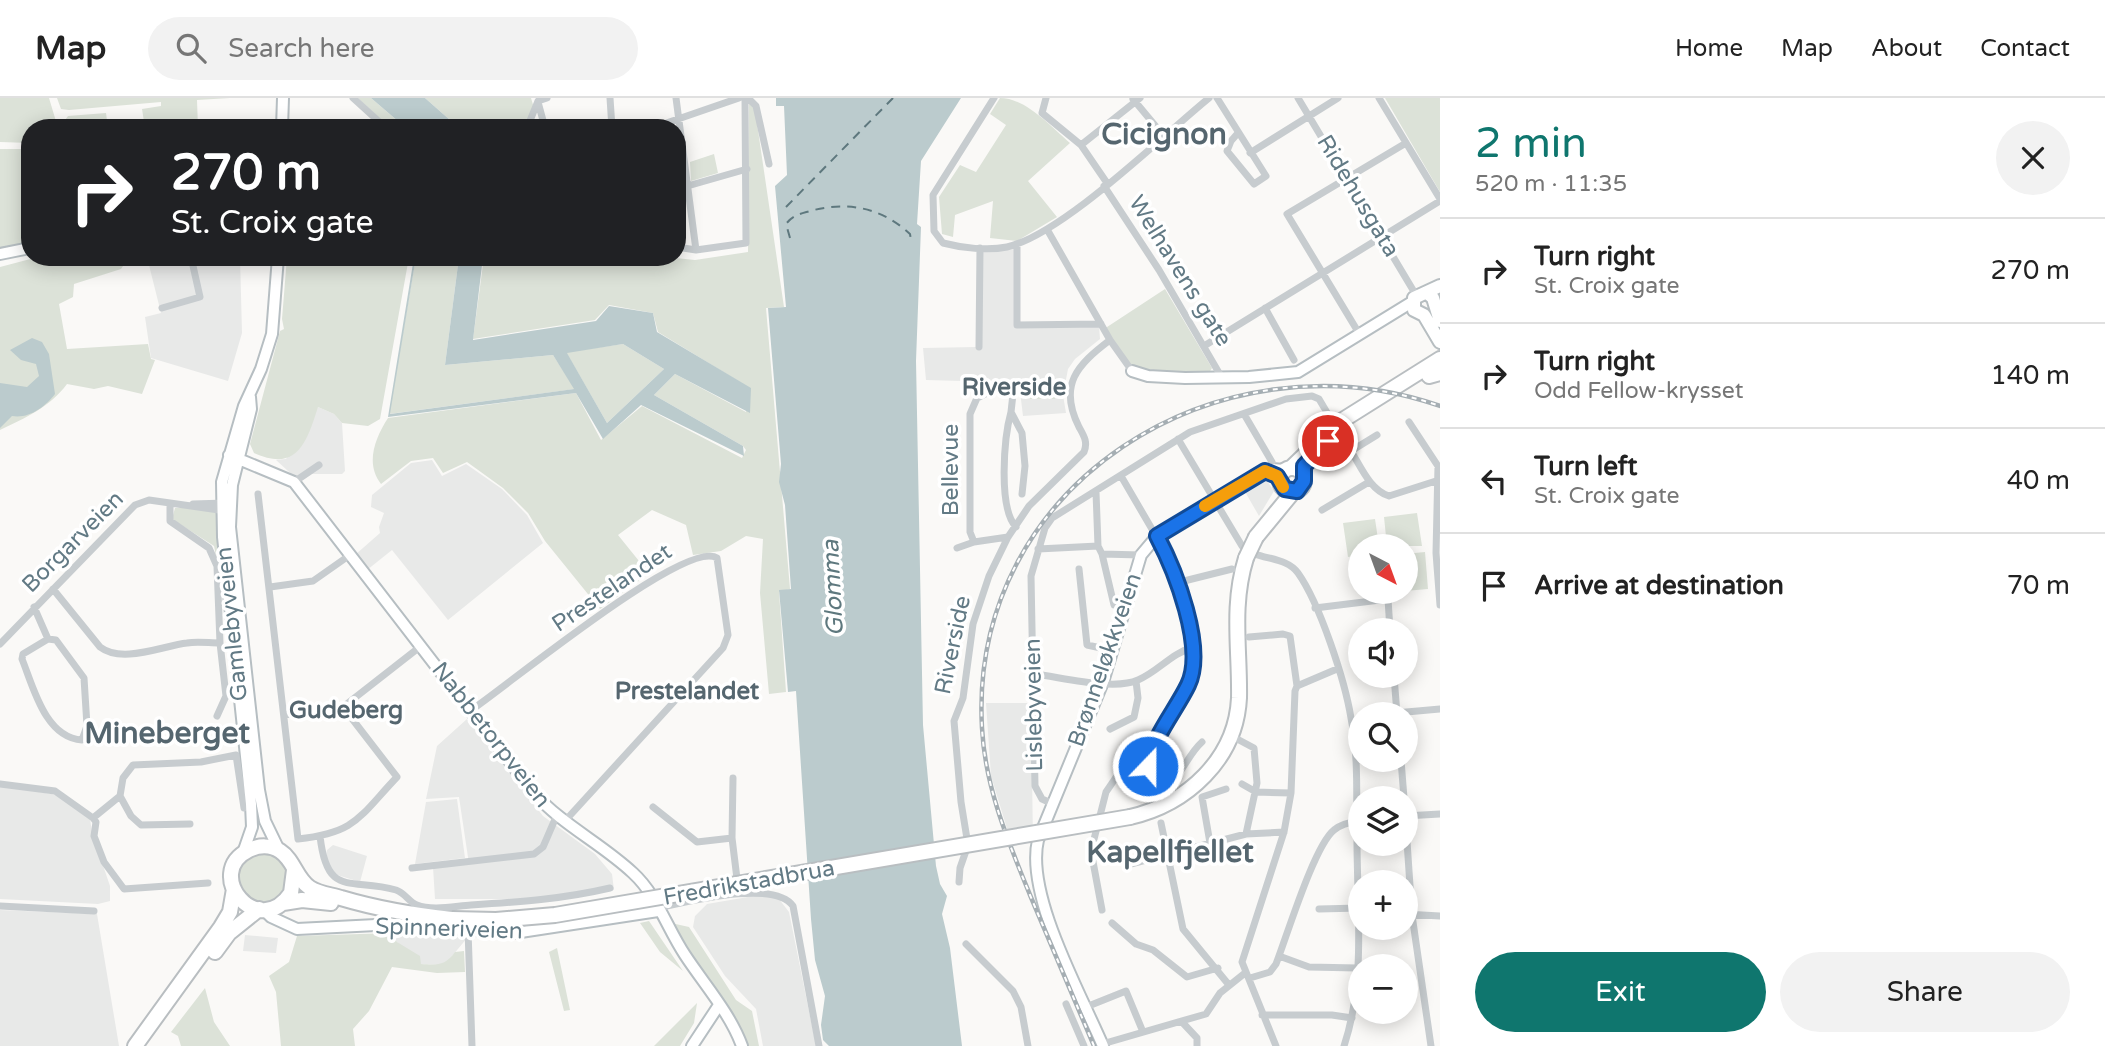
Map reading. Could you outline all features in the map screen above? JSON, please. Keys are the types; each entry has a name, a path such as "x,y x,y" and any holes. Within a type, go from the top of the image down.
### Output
{"highway":[{"path":"1284,475 1338,423 1440,359"},
{"path":"1284,475 1340,431 1436,373"},
{"name":"Fredrikstadbrua","path":"362,905 452,919 535,918 1130,817 1158,809 1191,790 1205,777 1227,743 1238,701 1235,617 1237,569 1260,531 1284,475"},
{"path":"135,1046 230,912 234,889 232,872 243,853 263,846 279,850 311,888 362,905"},
{"path":"282,904 293,888 294,870"},
{"path":"234,889 243,903 262,910"},
{"path":"145,1046 229,933 262,910 302,900 362,905"}],"main road":[{"path":"1424,300 1440,286"},
{"name":"Ridehusgata","path":"1424,300 1440,321"},
{"name":"Ridehusgata","path":"1424,300 1440,342"}],"street":[{"path":"282,119 283,98"},
{"path":"353,98 376,119"},
{"path":"537,100 547,98"},
{"path":"610,98 611,119"},
{"path":"676,98 679,118 739,98"},
{"path":"746,98 756,106 769,164"},
{"path":"686,248 696,250 746,243 746,98"},
{"path":"995,98 933,195 936,238 952,246 980,248 1017,244 1048,231 1209,98"},
{"name":"Welhavens gate","path":"1046,98 1041,113 1081,145 1222,378"},
{"path":"1217,98 1266,176 1254,184 1227,151 1227,146 1238,133"},
{"name":"Ridehusgata","path":"1298,98 1382,237 1424,300"},
{"path":"1250,153 1338,98"},
{"path":"1204,346 1440,200 1379,98"},
{"path":"1081,145 1136,99 1163,135"},
{"path":"530,119 537,100"},
{"path":"537,100 542,119"},
{"path":"1360,335 1287,214 1406,143"},
{"path":"687,186 747,169"},
{"path":"686,178 696,250"},
{"path":"1048,231 1110,340 1132,372 1148,376 1222,378 1298,372 1393,315 1424,300"},
{"path":"1017,244 1017,325 1101,324"},
{"path":"979,347 980,248"},
{"path":"0,254 21,250"},
{"path":"162,308 201,298 193,266"},
{"name":"Gamlebyveien","path":"243,853 252,828 251,804 226,507 232,460 251,409 250,397 272,334 277,266"},
{"path":"1265,308 1294,360"},
{"name":"Riverside","path":"959,882 960,868 968,845 961,802 954,721 963,698 973,624 989,576 1008,537 1030,506 1084,452 1086,442 1073,411 1070,388 1075,371 1086,358 1110,340"},
{"name":"Bellevue","path":"974,542 970,532 970,414 977,398 1003,385 1014,385 1011,412"},
{"name":"Lislebyveien","path":"1102,1045 1047,914 1037,882 1035,850 1052,804 1042,799 1035,786 1031,576 1038,549 1052,518 1178,439 1286,400 1312,396 1318,399 1332,421"},
{"path":"1011,412 1004,445 1007,509 1016,527"},
{"path":"1011,412 1022,433 1025,466 1022,494"},
{"path":"1244,414 1284,475"},
{"path":"1409,422 1439,464 1440,605"},
{"path":"1377,435 1351,452 1369,482 1386,496 1439,480"},
{"path":"1178,439 1240,544 1247,551 1287,564 1297,571 1315,608 1350,702"},
{"name":"Nabbetorpveien","path":"232,460 259,467 294,482 533,792 559,820 634,873 649,890 742,1046"},
{"path":"294,482 318,465"},
{"name":"Brønneløkkveien","path":"1052,804 1103,682 1141,555 1157,536 1214,501 1284,475"},
{"path":"1121,476 1157,536 1176,583 1194,647 1192,676 1149,762 1153,789 1166,786 1175,779 1186,758 1202,742"},
{"path":"1322,510 1369,482"},
{"path":"1038,549 1100,550 1096,492"},
{"path":"258,494 298,839 349,828 397,777 344,708"},
{"name":"Borgarveien","path":"0,644 135,505 149,500 226,507"},
{"path":"170,503 170,521 197,538 215,557 226,696 217,716"},
{"name":"Gamlebyveien","path":"226,507 259,790 265,821 279,850"},
{"path":"957,548 974,542 1008,537"},
{"name":"Brønneløkkveien","path":"1114,605 1100,550 1141,555"},
{"name":"Prestelandet","path":"470,711 654,577 698,556 706,554 717,558 727,635 723,648 693,684 559,820"},
{"path":"270,587 313,581 351,555"},
{"path":"1079,569 1087,645 1101,648 1116,643"},
{"path":"1176,583 1237,569"},
{"path":"52,589 100,647 110,652 136,652 189,642 220,643"},
{"path":"1315,608 1388,599 1390,618"},
{"path":"34,607 48,639"},
{"path":"1250,637 1283,634 1290,636 1297,685 1291,793 1284,832 1242,962 1276,1046"},
{"path":"48,639 56,640 83,674 87,726 82,740 58,729 48,718 22,659 23,654 48,639"},
{"path":"284,715 344,708 421,646"},
{"path":"1034,674 1122,684 1136,681 1174,654 1194,647"},
{"path":"1101,648 1110,662"},
{"path":"1297,685 1337,669"},
{"path":"1110,729 1134,717 1138,698 1136,681"},
{"path":"1418,711 1440,709"},
{"path":"1239,740 1254,748 1258,771 1246,834"},
{"path":"93,818 120,796 123,778 132,765 201,762 236,755 244,808"},
{"path":"1102,910 1091,851 1106,792 1121,769 1149,762"},
{"path":"733,778 732,838 739,894"},
{"path":"0,784 55,791 93,818 96,822 94,836 104,862 124,889 208,883"},
{"path":"1242,784 1256,792 1291,793"},
{"path":"1210,843 1202,797 1226,789"},
{"path":"120,796 141,825 190,824"},
{"path":"653,807 697,842 732,838"},
{"path":"1418,815 1440,814"},
{"path":"412,867 534,854 543,847 559,820"},
{"path":"1161,823 1183,929 1218,968 1229,985"},
{"path":"1102,1045 1206,1014 1229,985 1248,975 1270,972 1279,956 1324,843 1335,829 1348,824"},
{"path":"1127,865 1246,834 1284,832"},
{"name":"Spinneriveien","path":"320,836 325,867 334,877 362,887 395,890 406,895 416,905 433,907 528,903 610,888"},
{"path":"658,909 762,891 788,900 793,906 819,1046"},
{"path":"528,903 530,932"},
{"path":"282,904 282,922"},
{"path":"0,906 94,911"},
{"path":"1319,909 1348,908"},
{"name":"Spinneriveien","path":"262,910 289,927 304,929 396,924 530,932 658,909"},
{"path":"1418,915 1440,915"},
{"path":"1112,923 1136,944 1153,950 1187,977 1218,968"},
{"path":"468,930 472,1046"},
{"path":"1413,940 1431,1046"},
{"path":"966,944 1013,991 1022,1010 1028,1046"},
{"path":"1279,956 1309,967 1348,968"},
{"path":"1086,1007 1126,991 1143,1032"},
{"path":"1066,1004 1084,1046"},
{"path":"692,1046 719,1005"},
{"path":"1262,1015 1348,1017"},
{"path":"1182,1022 1197,1038 1198,1046"},
{"path":"1344,1046 1350,1024"}],"shaded area":[{"path":"0,98 49,98 55,119 21,119 21,143 0,142"},
{"path":"57,98 230,98 197,100 198,119 144,119 142,109 161,106 161,102 61,109"},
{"path":"358,98 371,98 396,119 380,119"},
{"path":"425,98 531,98 534,108 530,119 449,119"},
{"path":"1000,98 1010,99 1029,108 1070,143 1028,181 1057,217 1017,241 990,238 993,201 955,215 953,237 942,234 939,197 960,165 976,172 1006,125 990,114"},
{"path":"1385,98 1440,98 1440,192"},
{"path":"749,103 755,110 784,307 766,308 790,589 779,592 786,692 769,694 760,593 763,539 746,536 721,551 693,555 686,525 652,510 618,535 639,561 658,567 600,609 545,541 528,513 503,488 467,462 443,473 433,458 411,461 381,484 376,476 373,460 376,442 388,418 576,393 601,440 642,406 742,458 746,450 743,446 654,395 675,374 746,412 748,387 658,332 653,313 609,305 595,320 473,339 483,266 686,266 686,259 748,252"},
{"path":"106,113 107,119 66,119 68,116"},
{"path":"0,149 21,149 21,246 0,250"},
{"path":"714,154 718,173 691,181 690,162"},
{"path":"1016,249 1015,325 1099,326 1100,339 1075,359 1068,369 1063,395 1066,413 1023,416 1019,383 994,387 977,394 962,381 926,380 923,348 976,347 978,251"},
{"path":"21,261 21,266 123,266 121,269 74,284 73,297 59,304 67,349 148,344 151,359 155,360 142,394 108,386 94,389 67,384 45,405 0,430 0,267"},
{"path":"149,266 240,266 242,333 228,381 151,358 145,317 161,313"},
{"path":"286,266 407,266 380,419 368,426 342,423 334,414 318,407 305,442 291,456 281,459 254,453 250,444 280,331 284,329 282,319"},
{"path":"414,266 458,266 445,365 553,355 575,389 389,414"},
{"path":"1165,289 1212,368 1209,373 1150,374 1128,366 1104,329"},
{"path":"623,344 664,369 607,423 566,352"},
{"path":"1054,380 1055,399 1030,399 1029,381"},
{"path":"318,407 334,414 342,423 345,471 342,474 308,474 300,482 276,460 286,459"},
{"path":"432,460 442,476 466,464 502,489 527,515 543,543 448,620 392,550 367,570 355,555 380,533 379,527 384,513 371,507 372,495 411,463"},
{"path":"1265,478 1274,491 1259,516 1244,490"},
{"path":"217,507 222,565 218,565 214,546 172,519 175,508"},
{"path":"1417,513 1422,546 1418,546 1418,534 1386,534 1384,517"},
{"path":"1375,519 1377,534 1348,534 1348,557 1343,523"},
{"path":"1425,552 1428,589 1418,590 1418,553"},
{"path":"986,703 1031,703 1033,842 1012,845 991,776"},
{"path":"467,719 543,816 595,854 612,874 614,890 524,899 435,899 433,867 469,864 459,797 426,799 437,746"},
{"path":"0,786 58,795 90,818 92,833 110,886 110,901 98,904 0,899"},
{"path":"457,799 465,858 415,864 426,802"},
{"path":"333,845 367,856 360,882 334,874 326,860 327,850"},
{"path":"265,849 287,863 288,889 271,901 260,902 241,894 238,869 239,864 248,857"},
{"path":"766,894 779,899 789,912 816,1046 763,1046 756,1009 725,976 693,927 695,916 707,904"},
{"path":"0,910 97,914 119,1046 0,1046"},
{"path":"649,921 683,971 660,952 640,923"},
{"path":"671,923 689,927 736,1000 752,1011 759,1046 745,1046"},
{"path":"392,933 468,937 447,962 438,965 421,964 397,942"},
{"path":"392,933 397,942 420,956 421,964 440,964 455,952 464,951 465,972 437,973 392,967 369,1011 353,1029 355,1046 281,1046 276,992 269,976 289,962 297,936"},
{"path":"245,935 278,938 276,953 243,951"},
{"path":"557,948 570,1010 564,1011 549,952"},
{"path":"205,988 214,1022 230,1046 181,1046 178,1036 171,1032"},
{"path":"697,1003 694,1023 680,1046 654,1046"}],"water":[{"path":"371,98 425,98 449,119 396,119"},
{"name":"Glomma","path":"776,98 961,98 921,161 917,224 921,227 916,361 923,725 936,866 940,884 947,896 942,914 950,948 962,1046 829,1046 823,1040 821,1025 825,996 815,960 811,919 796,691 788,692 779,590 791,589 785,505 779,482 781,464 768,308 786,307 775,186 787,175 784,106 776,106"},
{"path":"413,266 390,414 574,389 553,355 445,365 458,266 482,266 473,340 596,321 609,306 653,313 657,332 751,388 750,413 675,374 654,395 743,446 744,456 641,405 603,439 576,393 388,417","holes":["623,344 664,369 607,423 567,353"]},
{"path":"32,338 42,342 49,354 55,394 36,411 24,416 12,416 0,428 0,383 27,387 39,376 36,364 21,360 10,350"}],"ferry route":[{"path":"786,207 893,98"},
{"path":"790,238 786,224 794,217 824,208 850,207 875,212 887,218 910,234 911,240"}],"railway":[{"path":"1094,1046 1006,834 993,793 984,750 982,728 989,641 1017,564 1062,499 1123,447 1194,410 1273,390 1356,388 1440,406"}],"slow traffic":[{"path":"1205,506 1265,471 1277,476 1283,487"}],"district":[{"name":"Cicignon","path":"1164,134"},
{"name":"Riverside","path":"1014,387"},
{"name":"Prestelandet","path":"687,691"},
{"name":"Gudeberg","path":"346,710"},
{"name":"Mineberget","path":"167,733"},
{"name":"Kapellfjellet","path":"1170,852"}],"route":[{"path":"1148,766 1153,749 1189,684 1195,667 1190,629 1176,583 1157,536 1265,471 1277,476 1285,489 1297,491 1303,485 1304,466 1315,451 1328,441"}]}
